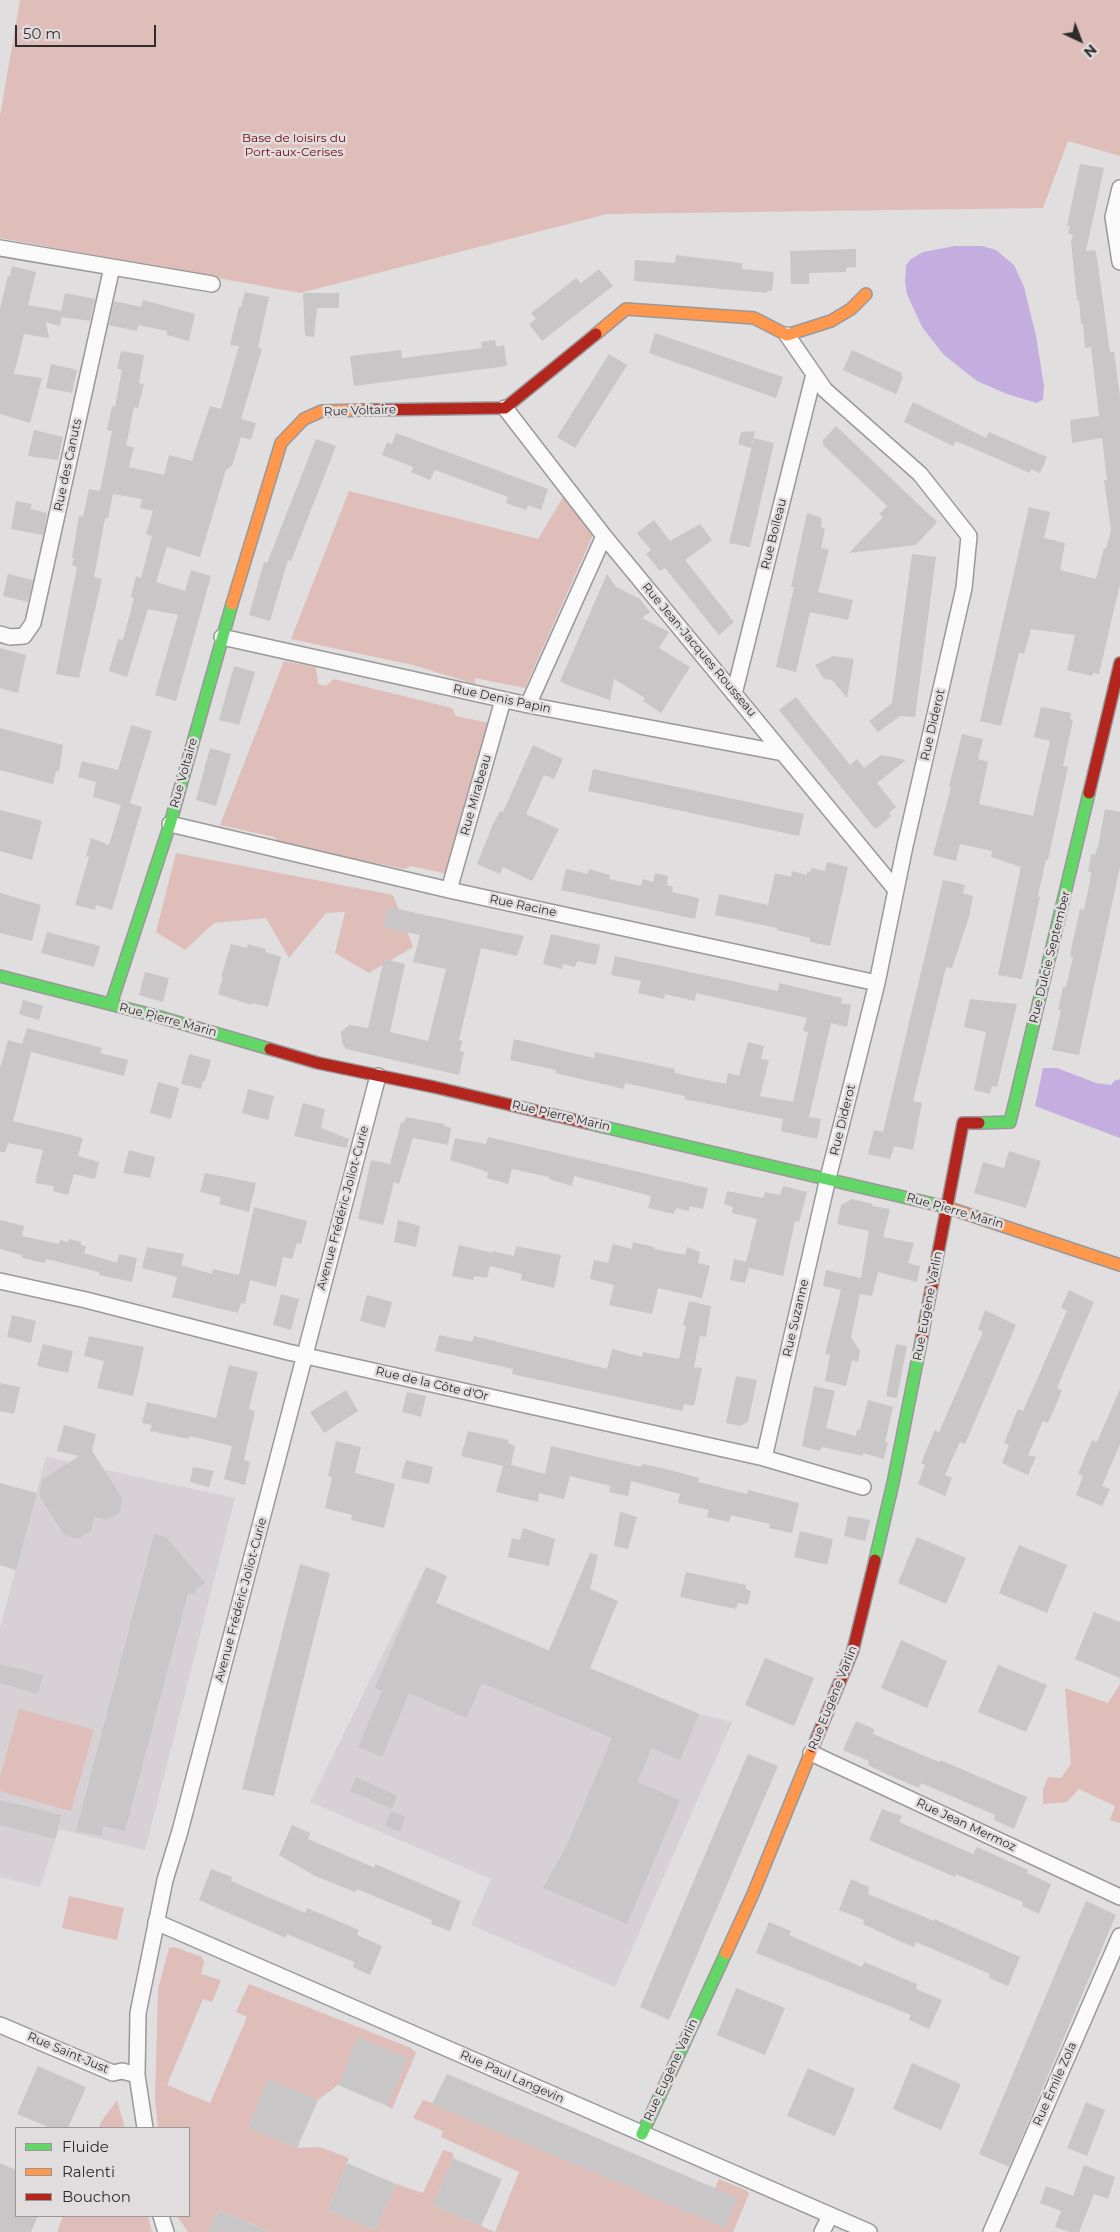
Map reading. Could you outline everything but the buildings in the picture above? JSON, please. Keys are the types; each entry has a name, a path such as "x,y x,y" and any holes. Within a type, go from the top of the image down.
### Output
{"street":[{"path":"1120,188 1113,217 1120,262"},
{"path":"0,248 212,284"},
{"name":"Rue des Canuts","path":"0,634 24,636 33,623 112,267"},
{"path":"505,408 626,309 754,318 787,335 831,321 851,309 866,294"},
{"name":"Rue Diderot","path":"787,335 825,390 920,474 969,536 964,588 877,983 828,1178"},
{"name":"Rue Boileau","path":"734,694 814,374"},
{"name":"Rue Jean-Jacques Rousseau","path":"505,408 604,536 896,890"},
{"name":"Rue Voltaire","path":"111,1004 170,824 222,637 281,442 304,419 322,411 505,408"},
{"path":"528,705 604,536"},
{"name":"Rue Denis Papin","path":"222,637 528,705 783,753"},
{"name":"Rue Dulcie September","path":"948,1207 963,1123 1010,1122 1115,704 1120,663"},
{"name":"Rue Mirabeau","path":"449,890 504,700"},
{"name":"Rue Racine","path":"170,824 449,890 877,983"},
{"name":"Rue Pierre Marin","path":"0,976 111,1004 318,1063 434,1087 948,1207 1120,1265"},
{"name":"Avenue Frédéric Joliot-Curie","path":"145,2127 137,2075 138,2013 165,1880 180,1831 378,1076"},
{"name":"Rue Suzanne","path":"764,1458 828,1178"},
{"name":"Rue Eugène Varlin","path":"642,2134 752,1894 856,1641 893,1483 948,1207"},
{"name":"Rue de la Côte d'Or","path":"0,1281 86,1300 305,1355 764,1458 863,1487"},
{"name":"Rue Jean Mermoz","path":"811,1753 1120,1897"},
{"name":"Rue Paul Langevin","path":"156,1922 869,2232"},
{"name":"Rue Émile Zola","path":"991,2232 1120,1936"},
{"name":"Rue Saint-Just","path":"0,2025 113,2073 122,2071 137,2075"},
{"path":"822,2232 830,2216"},
{"path":"161,2217 166,2232"}],"shaded area":[{"path":"955,246 982,246 996,250 1014,265 1024,287 1036,336 1044,386 1043,400 1037,403 1007,394 977,381 944,355 922,327 907,294 905,282 906,265 911,259 923,252"},
{"path":"1043,1068 1057,1068 1096,1083 1111,1085 1114,1081 1120,1079 1120,1138 1035,1106"},
{"path":"46,1457 235,1498 145,1850 59,1829 40,1887 0,1877 0,1628"},
{"path":"426,1567 447,1576 436,1603 549,1650 577,1584 618,1601 590,1668 699,1714 732,1722 615,1987 471,1925 491,1879 310,1802"}],"green space":[{"name":"Base de loisirs du Port-aux-Cerises","path":"20,0 1120,0 1120,156 1068,141 1043,208 607,214 300,293 0,238 0,116"},
{"path":"349,491 538,539 563,497 593,535 525,688 475,678 475,684 413,665 291,639"},
{"path":"284,661 316,667 318,684 326,686 334,679 452,708 456,716 489,723 449,874 410,866 405,869 282,845 274,837 220,825"},
{"path":"176,853 393,895 413,947 369,973 335,953 345,912 326,913 289,958 266,918 214,923 185,950 156,932"},
{"path":"1120,1684 1120,1823 1110,1820 1115,1806 1079,1789 1067,1802 1043,1804 1043,1789 1048,1777 1061,1778 1071,1764 1065,1688 1108,1703"},
{"path":"19,1709 94,1730 71,1811 0,1791 0,1777"},
{"path":"69,1896 124,1908 117,1940 62,1928"},
{"path":"174,1947 202,1957 204,1962 201,1974 221,1980 212,2002 203,1999 167,2085 210,2103 247,2017 236,2012 249,1984 411,2048 416,2053 392,2109 387,2106 408,2058 338,2085 318,2100 268,2080 248,2127 297,2148 320,2147 349,2158 328,2210 375,2230 396,2184 423,2193 443,2150 453,2153 453,2158 433,2205 495,2232 271,2232 219,2210 208,2232 188,2232 178,2217 190,2217 190,2127 158,2127 155,2099 158,1989 169,1948"},
{"path":"117,2100 125,2127 99,2127"},
{"path":"423,2100 715,2188 719,2179 746,2190 749,2194 733,2232 495,2232 519,2172 441,2137 443,2131 413,2118"},
{"path":"63,2217 148,2217 152,2232 57,2232"}],"traffic: fast":[{"path":"111,1004 170,824 232,604"},
{"path":"979,1123 1010,1122 1089,793"},
{"path":"0,976 156,1016 270,1049"},
{"path":"587,1123 946,1207"},
{"path":"875,1560 893,1483 922,1337"},
{"path":"642,2134 726,1953"}],"traffic: slow":[{"path":"596,334 626,309 754,318 787,335 831,321 851,309 866,294"},
{"path":"232,604 281,443 304,419 322,411 364,410"},
{"path":"946,1207 1120,1265"},
{"path":"726,1953 753,1894 813,1747"}],"traffic: jam":[{"path":"364,410 505,408 596,334"},
{"path":"1089,793 1120,663"},
{"path":"270,1049 318,1063 434,1087 587,1123"},
{"path":"922,1337 963,1123 979,1123"},
{"path":"813,1747 853,1650 875,1560"}]}
